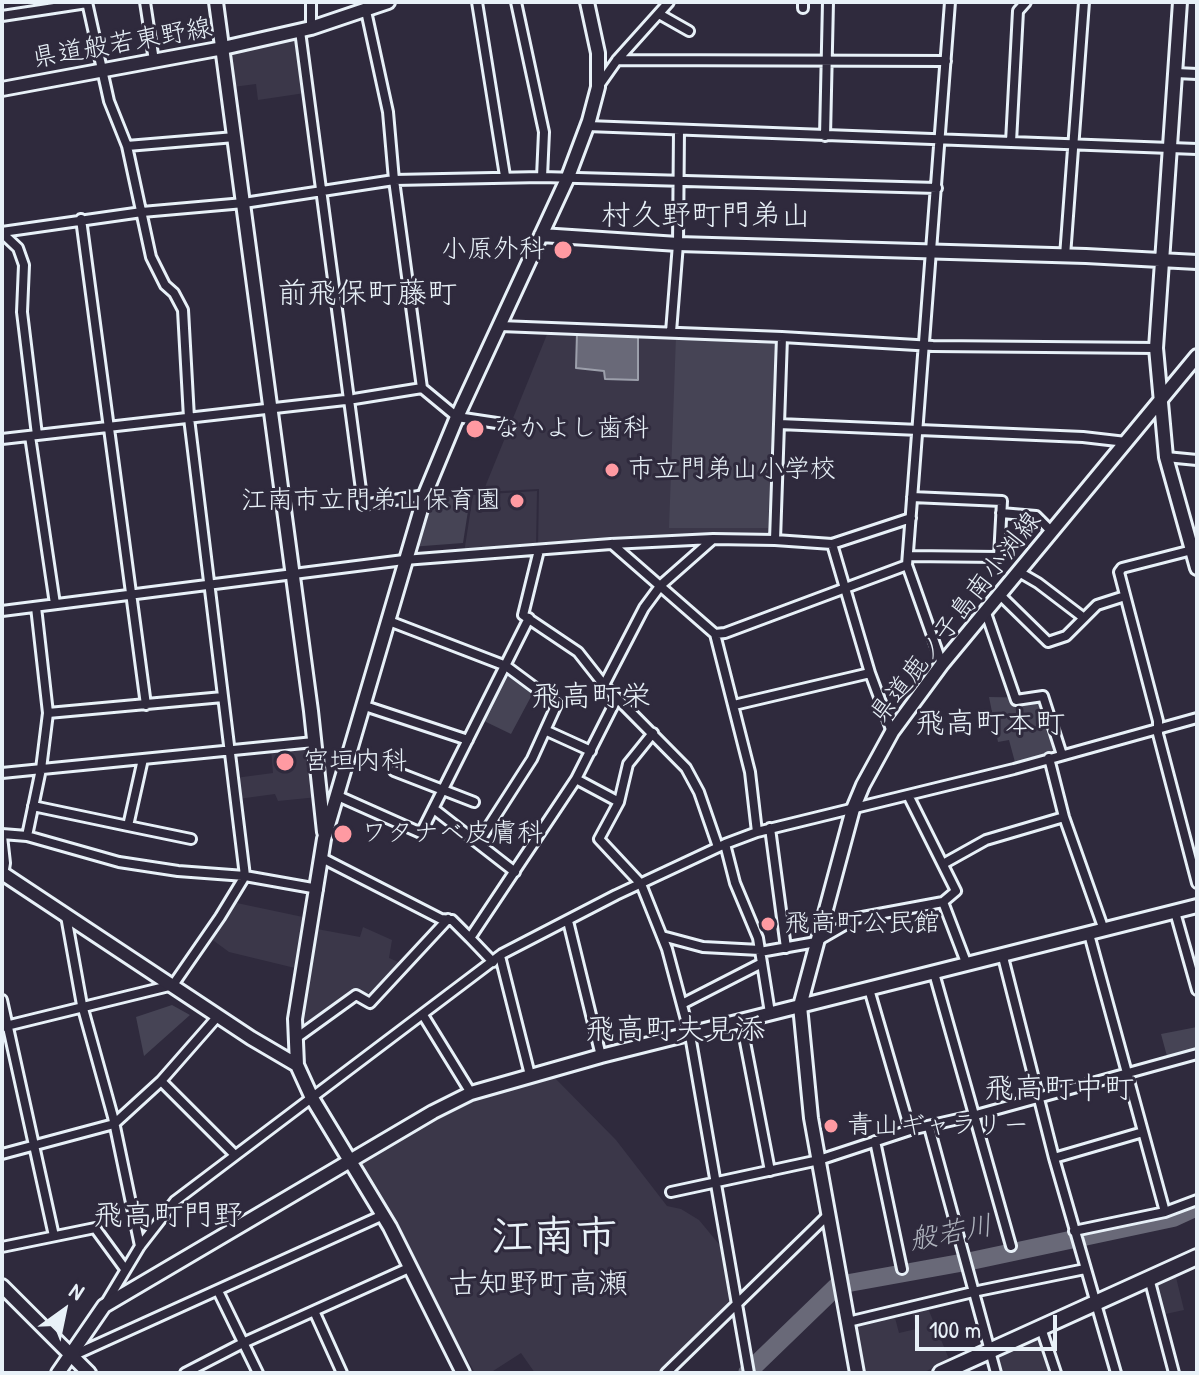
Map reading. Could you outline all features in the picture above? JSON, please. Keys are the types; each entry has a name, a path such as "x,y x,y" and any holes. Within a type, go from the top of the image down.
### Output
{"main road":[{"path":"941,1373 1197,1257"}],"street":[{"path":"2,16 87,2 109,101 127,146 151,257 165,285 174,293 183,310 189,418 245,876 173,985 5,1026"},
{"path":"145,2 154,61"},
{"path":"216,2 293,574 324,839 297,1002 297,1065 312,1098 383,1215 463,1373"},
{"path":"311,2 306,29 322,191 363,505 425,495"},
{"name":"県道般若東野線","path":"2,89 223,48 306,29 388,2"},
{"path":"477,2 505,176"},
{"path":"516,2 544,132 542,177"},
{"path":"324,839 425,495 457,417 568,177 587,126 598,87 598,53 587,2"},
{"path":"598,87 617,60 669,2"},
{"path":"825,136 828,2"},
{"path":"942,664 908,561 950,2"},
{"path":"1011,142 1018,11 1026,2"},
{"path":"1065,256 1084,2"},
{"path":"1180,2 1156,348 1166,457 1197,568"},
{"path":"366,11 388,112 422,388 457,417 510,425"},
{"path":"659,14 689,31"},
{"path":"617,60 946,61"},
{"path":"1176,73 1197,74"},
{"path":"587,126 1197,149"},
{"path":"671,332 678,244 679,130"},
{"path":"127,146 235,137"},
{"path":"2,232 81,219 244,203 394,180 505,176 937,188"},
{"path":"81,219 146,705"},
{"path":"2,232 18,248 24,265 22,312 33,436 55,604"},
{"path":"541,235 678,244 1197,262"},
{"path":"500,326 925,345 1156,348"},
{"path":"775,540 782,337"},
{"name":"県道鹿ノ子島南小渕線","path":"857,1373 811,1118 800,1006 853,809 892,732 942,664 1197,356"},
{"path":"2,439 422,388"},
{"path":"779,424 1083,437 1126,442"},
{"path":"1166,457 1197,460"},
{"path":"715,634 845,588 908,561 999,557 1002,501 912,497"},
{"path":"1001,513 1036,516 1052,532"},
{"path":"2,611 404,560 713,539 832,544 911,518"},
{"path":"604,685 644,608 661,585 713,539"},
{"path":"611,544 715,634 750,772 757,832"},
{"path":"832,544 870,673 892,732"},
{"path":"539,550 523,615 578,652 604,685 686,768 699,792 758,938 770,1013"},
{"path":"1192,550 1122,568 1119,572 1197,883"},
{"path":"1019,572 1084,618"},
{"path":"1000,595 1048,642 1066,636 1097,605 1125,596"},
{"path":"27,836 41,769 48,713 36,607"},
{"path":"986,613 1016,700 1043,696 1062,755"},
{"path":"338,796 421,833 529,618"},
{"path":"389,621 506,666 557,704 547,731 478,843"},
{"path":"734,705 870,673"},
{"path":"48,713 223,697"},
{"path":"470,938 576,779 617,698"},
{"path":"365,706 468,740"},
{"path":"58,1373 140,1246 175,1201 497,959 641,884 721,845 757,832 1197,718"},
{"path":"547,731 591,751"},
{"path":"653,733 628,764 619,802 599,839 641,884 662,936 682,1004 749,1373"},
{"path":"2,773 314,742"},
{"path":"1049,758 1064,817 1104,930"},
{"path":"128,826 143,759"},
{"path":"394,771 474,802"},
{"path":"576,779 619,802"},
{"path":"662,936 703,947 760,951 786,948 816,942 857,918 943,902 956,891 908,795"},
{"path":"33,806 191,839"},
{"path":"434,809 515,872"},
{"path":"943,864 986,840 1064,817"},
{"path":"770,828 786,948"},
{"path":"297,1065 2,874 5,863 2,835 27,836 119,862 178,871 245,876 318,889"},
{"path":"322,858 441,919 452,920 497,959 530,1075"},
{"path":"943,902 967,965"},
{"path":"104,1306 471,1093 601,1056 1197,906"},
{"path":"1175,912 1197,990"},
{"path":"66,916 83,1007 114,1124 140,1246"},
{"path":"295,1039 356,995 370,1003 448,919"},
{"path":"568,921 601,1056"},
{"path":"1089,934 1165,1212"},
{"path":"1003,957 1054,1158 1116,1373"},
{"path":"682,1004 762,963"},
{"path":"934,973 1011,1246"},
{"path":"869,989 910,1130"},
{"path":"2,1000 5,1026 54,1236"},
{"path":"423,1015 471,1093"},
{"path":"2,1154 114,1124 161,1081 218,1016"},
{"path":"741,1021 770,1171"},
{"path":"671,1192 819,1160 910,1130 1197,1054"},
{"path":"161,1081 235,1155"},
{"path":"929,1127 996,1373"},
{"path":"1054,1158 1143,1132"},
{"path":"875,1141 902,1269"},
{"path":"1074,1231 1165,1212 1197,1200"},
{"path":"666,1373 830,1213"},
{"path":"71,1355 383,1215"},
{"path":"2,1247 95,1228 125,1269"},
{"path":"185,1373 243,1343 411,1267"},
{"path":"848,1322 1085,1269"},
{"path":"1149,1278 1174,1373"},
{"path":"2,1286 89,1373"},
{"path":"218,1291 258,1373"},
{"path":"314,1311 342,1373"},
{"path":"1041,1328 1056,1373"}],"shaded area":[{"path":"298,34 305,93 258,100 256,84 233,87 228,52"},
{"path":"548,332 779,340 771,536 538,546 539,489 483,492"},
{"path":"676,336 775,340 768,528 669,528"},
{"path":"537,491 536,547 464,553 473,495"},
{"path":"425,495 470,498 463,543 410,547"},
{"path":"506,670 534,691 511,734 482,720"},
{"path":"989,697 1042,698 1060,753 1016,766 1009,740 998,742"},
{"path":"313,744 318,797 278,801 275,794 238,799 235,778 273,773 271,749"},
{"path":"232,902 303,917 295,968 229,952 210,938"},
{"path":"363,927 392,940 389,958 403,964 370,1000 355,992 297,1035 298,1012 317,929 360,937"},
{"path":"172,1005 190,1015 144,1056 136,1017"},
{"path":"1197,1027 1197,1052 1168,1060 1161,1034"},
{"path":"550,1073 616,1140 667,1206 681,1209 699,1220 723,1249 732,1301 660,1373 535,1373 521,1353 490,1373 475,1373 356,1162 473,1095"},
{"path":"1174,1269 1184,1310 1161,1315 1152,1280"},
{"path":"927,1306 949,1359 923,1373 860,1373 852,1323 894,1314 899,1333 916,1329 912,1309"},
{"path":"1040,1331 1053,1373 998,1373 992,1351"}],"water":[{"path":"577,333 638,335 638,380 605,379 604,371 576,368"}],"waterway":[{"name":"般若川","path":"747,1373 838,1285 971,1261 1173,1218 1197,1207"}],"place":[{"name":"小原外科","path":"563,250"},
{"name":"なかよし歯科","path":"475,429"},
{"name":"市立門弟山小学校","path":"612,470"},
{"name":"江南市立門弟山保育園","path":"517,501"},
{"name":"宮垣内科","path":"285,762"},
{"name":"ワタナベ皮膚科","path":"343,834"},
{"name":"飛高町公民館","path":"768,924"},
{"name":"青山ギャラリー","path":"831,1126"}],"district":[{"name":"村久野町門弟山","path":"706,217"},
{"name":"前飛保町藤町","path":"367,295"},
{"name":"飛高町栄","path":"591,698"},
{"name":"飛高町本町","path":"990,725"},
{"name":"飛高町夫見添","path":"675,1031"},
{"name":"飛高町中町","path":"1059,1090"},
{"name":"飛高町門野","path":"168,1217"},
{"name":"江南市","path":"554,1239"},
{"name":"古知野町高瀬","path":"538,1285"}]}
